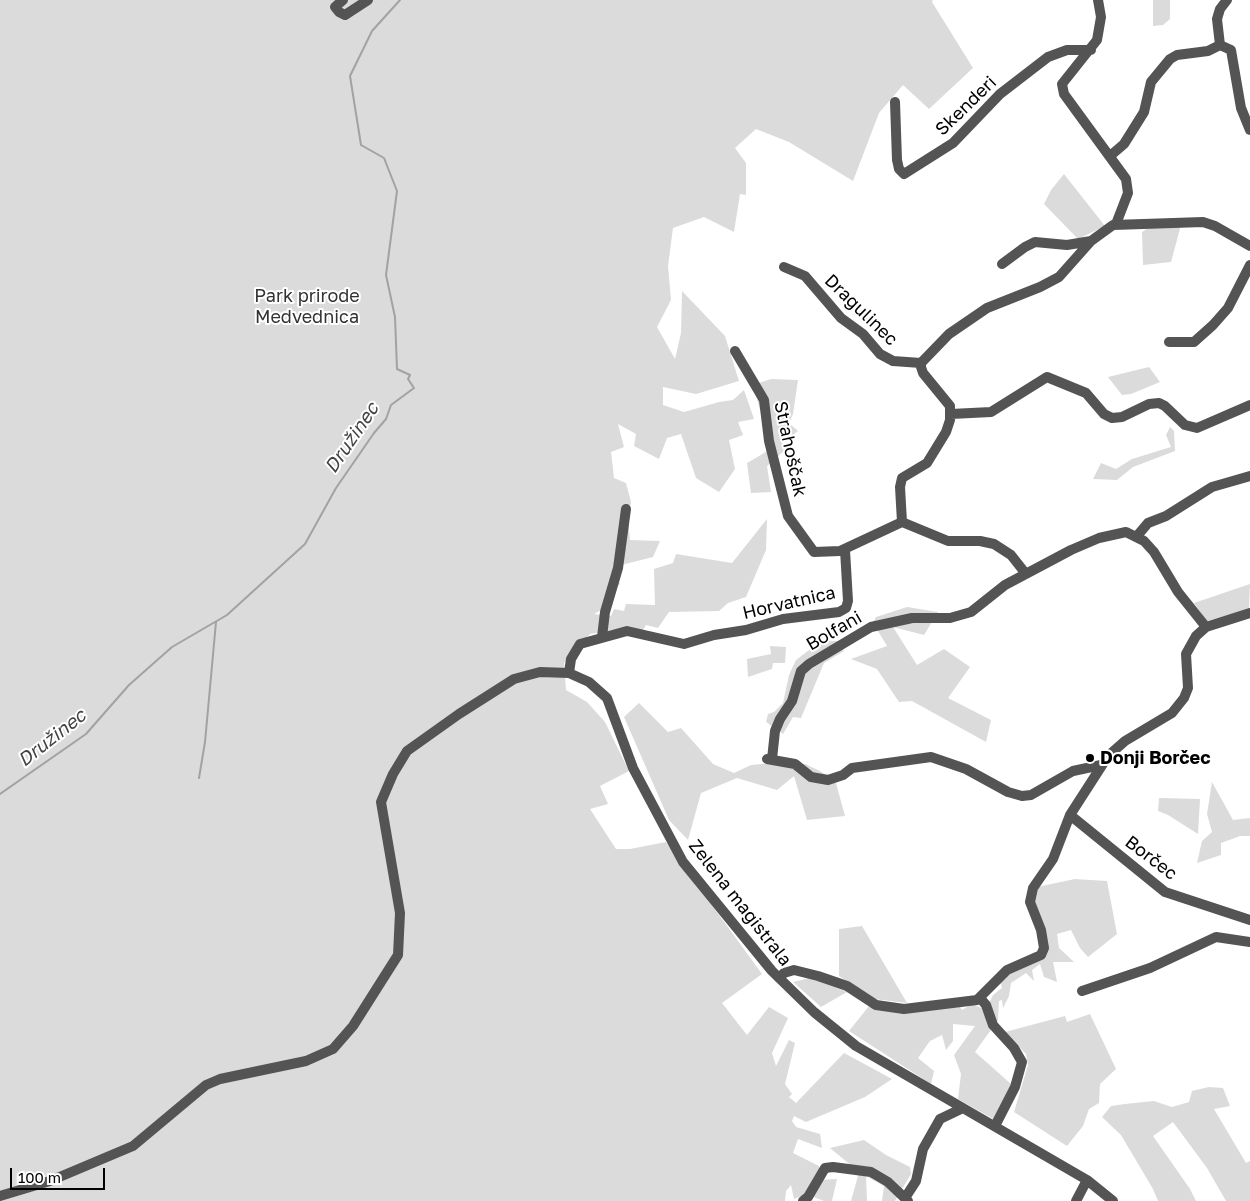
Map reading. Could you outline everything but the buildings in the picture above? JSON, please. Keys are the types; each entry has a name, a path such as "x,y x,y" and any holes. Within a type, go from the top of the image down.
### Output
{"street":[{"path":"343,0 335,7 345,15 368,0"},
{"path":"1098,0 1101,17 1100,33 1091,50 1064,80 1062,90 1124,175 1128,186 1126,202 1116,224"},
{"path":"1220,45 1217,19 1227,0"},
{"path":"1110,156 1124,144 1144,112 1151,82 1170,60 1176,55 1208,51 1220,45"},
{"path":"1220,45 1231,50 1241,108 1250,130"},
{"name":"Skenderi","path":"895,102 897,160 899,170 904,174 953,143 1000,94 1048,56 1067,50 1091,50"},
{"path":"902,522 902,478 928,463 946,432 951,414 950,406 923,373 922,363 949,334 982,310 1040,287 1059,277 1091,241 1106,228 1116,224 1203,222 1215,226 1250,246"},
{"path":"1002,264 1035,242 1067,245 1091,241"},
{"path":"1168,342 1194,342 1213,325 1228,308 1250,265"},
{"name":"Dragulinec","path":"784,267 804,274 841,318 863,334 884,357 897,362 922,363"},
{"name":"Strahoščak","path":"735,351 764,400 769,441 788,516 814,552 845,550"},
{"path":"951,414 991,412 1043,378 1056,380 1086,392 1104,414 1112,418 1122,417 1149,404 1159,403 1166,406 1186,425 1197,428 1250,405"},
{"path":"1206,627 1178,592 1149,546 1137,536 1148,523 1166,516 1212,486 1250,476"},
{"path":"602,637 606,612 618,568 626,509"},
{"path":"845,550 902,522 948,541 980,540 994,544 1011,555 1026,574"},
{"name":"Bolfani","path":"1101,764 1073,771 1031,795 1022,796 1008,792 966,769 931,757 852,768 844,775 828,780 811,777 794,764 769,759 775,731 780,718 792,701 801,672 809,664 853,636 870,627 912,618 950,618 971,612 981,606 998,589 1100,538 1126,532 1137,536"},
{"name":"Horvatnica","path":"569,673 571,659 577,648 587,641 627,631 684,644 714,635 746,630 783,619 839,612 846,608 848,601 845,550"},
{"path":"778,978 784,973 794,970 846,986 876,1005 904,1009 977,1000 1007,970 1041,955 1044,948 1041,930 1030,902 1033,888 1054,859 1070,815 1101,764 1125,741 1162,720 1179,706 1188,688 1186,663 1189,646 1206,627 1250,613"},
{"name":"Zelena magistrala","path":"0,1196 50,1181 133,1146 206,1085 220,1079 306,1061 333,1049 354,1026 398,955 400,913 381,802 393,774 407,751 514,679 540,672 569,673 589,682 607,698 633,768 683,862 778,978 814,1012 856,1046 1087,1180 1113,1201"},
{"name":"Borčec","path":"1070,815 1165,892 1250,920"},
{"path":"1082,991 1150,968 1216,937 1250,942"},
{"path":"980,998 986,1005 994,1025 1014,1048 1022,1062 1015,1086 995,1126"},
{"path":"803,1201 808,1197 825,1168 833,1167 871,1172 888,1182 906,1199 916,1181 924,1149 940,1119 963,1108"},
{"path":"1076,1201 1087,1180"}],"green space":[{"name":"Park prirode Medvednica","path":"0,0 933,0 932,2 973,68 929,109 903,85 879,113 853,181 789,142 756,129 735,148 746,163 746,195 740,194 734,232 704,217 673,228 668,266 671,300 657,327 675,359 681,333 682,291 725,336 739,381 696,394 663,387 663,405 684,412 733,400 744,390 754,419 738,422 743,435 729,440 735,469 719,492 696,478 681,434 667,438 659,459 634,446 636,434 618,424 624,447 611,452 614,478 626,483 631,502 628,519 630,540 660,541 653,557 613,567 620,584 613,590 612,604 594,614 611,616 614,609 624,611 626,604 655,605 654,569 673,563 676,554 732,563 767,519 766,550 746,597 728,603 719,611 669,612 658,628 646,625 642,632 615,630 590,634 564,663 566,690 587,702 605,722 629,771 600,786 608,804 590,809 616,849 630,849 666,842 762,974 722,1003 747,1035 769,1007 788,1018 772,1053 776,1066 789,1040 795,1043 785,1084 792,1094 789,1097 796,1103 844,1053 892,1079 865,1097 806,1122 794,1116 792,1121 796,1127 820,1134 822,1148 798,1139 793,1153 819,1166 820,1180 837,1179 832,1201 824,1201 806,1194 794,1199 791,1185 786,1191 785,1201 0,1201"},
{"path":"1153,0 1170,0 1170,19 1163,25 1153,26"},
{"path":"1064,174 1105,226 1078,239 1044,204 1051,190"},
{"path":"1181,225 1171,262 1143,265 1142,232 1151,226"},
{"path":"1149,367 1160,382 1131,394 1122,395 1108,377"},
{"path":"771,379 798,380 793,414 789,423 798,431 782,443 785,450 767,466 771,492 751,493 747,463 771,449 753,385"},
{"path":"1170,427 1174,431 1175,451 1133,467 1117,480 1093,479 1101,463 1116,469 1132,459 1171,447 1166,435"},
{"path":"1250,584 1249,609 1207,621 1194,603"},
{"path":"907,607 938,612 924,635 893,627 917,665 944,649 970,667 948,698 991,720 986,742 912,701 899,702 877,669 851,659 887,646 873,623 876,617"},
{"path":"821,641 838,641 844,651 824,663 801,718 793,717 783,734 766,722 768,714 774,712 783,703 789,675 796,660"},
{"path":"770,646 786,647 785,663 773,663 772,669 748,677 747,659 771,654"},
{"path":"639,703 668,732 681,728 713,764 734,773 751,765 772,763 805,764 820,771 836,783 845,816 807,820 794,776 777,790 737,778 701,793 688,840 669,820 624,717"},
{"path":"1212,782 1233,820 1250,818 1250,836 1240,836 1221,843 1221,855 1197,863 1202,841 1212,832 1207,814"},
{"path":"1159,798 1200,799 1198,834 1168,815 1158,811"},
{"path":"1075,879 1107,881 1117,934 1088,957 1080,948 1071,930 1057,934 1059,948 1074,962 1053,962 1057,982 1044,977 1040,964 1032,970 1034,981 1026,973 1011,983 1009,996 1003,1008 1002,1000 999,1001 998,1020 975,1052 1011,1084 995,1120 958,1099 961,1074 954,1055 975,1026 953,1024 953,1041 946,1050 942,1035 930,1041 918,1058 934,1071 931,1084 849,1031 869,1006 880,1010 959,1005 962,1010 972,1004 986,1010 993,995 1002,988 1000,981 1010,972 1046,955 1033,902 1037,887"},
{"path":"862,926 907,1003 874,999 839,976 839,929"},
{"path":"810,978 847,992 821,1007 793,982"},
{"path":"1090,1014 1116,1069 1100,1084 1099,1103 1089,1109 1083,1126 1067,1146 1014,1112 1028,1065 1026,1054 1005,1032 1065,1016 1067,1022"},
{"path":"1209,1087 1223,1088 1230,1106 1214,1109 1246,1163 1250,1161 1250,1201 1226,1201 1207,1168 1173,1122 1153,1136 1190,1189 1196,1201 1158,1201 1153,1189 1121,1135 1102,1117 1111,1106 1154,1101 1172,1107 1189,1102 1192,1091"},
{"path":"864,1140 886,1155 910,1167 911,1174 895,1201 882,1201 884,1186 866,1176 867,1201 851,1201 859,1172 830,1148"}],"waterway":[{"name":"Družinec","path":"0,794 86,734 129,685 172,647 227,615 305,544 336,488 374,433 386,419 391,405 414,388 408,379 410,375 397,369 395,317 386,275 397,191 384,158 361,145 350,76 372,31 400,0"},
{"path":"199,778 205,742 216,622"}],"place":[{"name":"Donji Borčec","path":"1090,758"}]}
